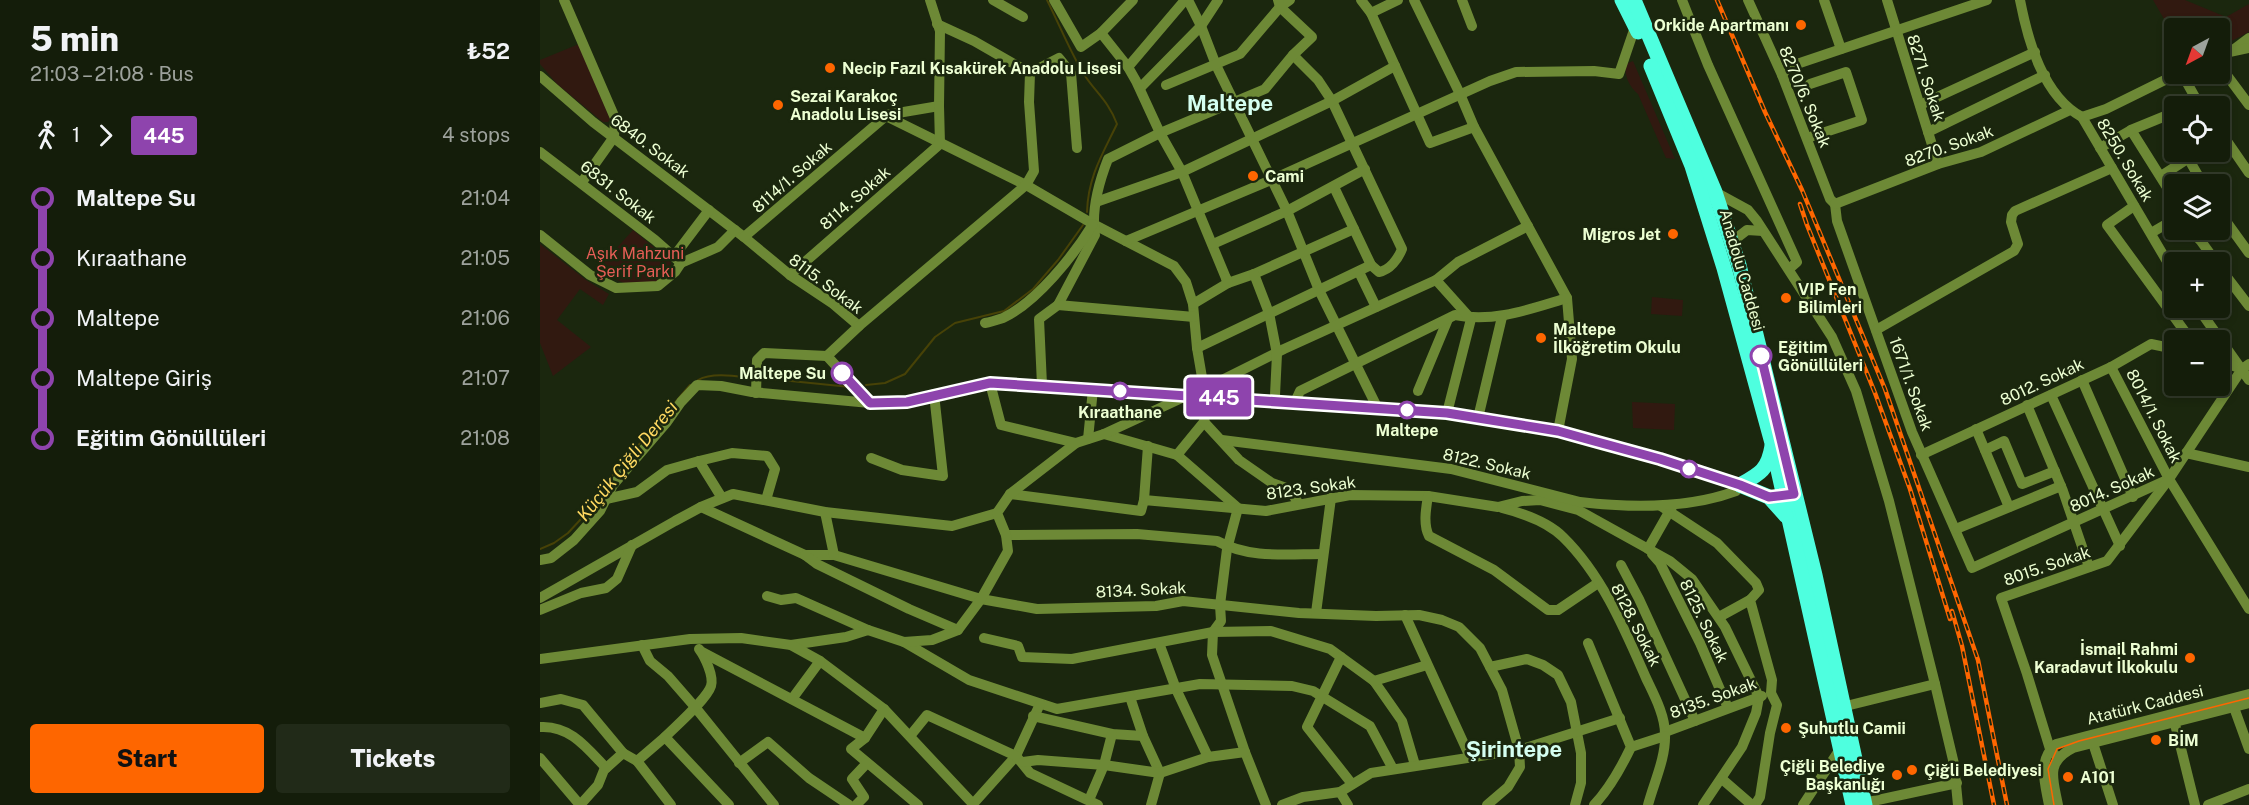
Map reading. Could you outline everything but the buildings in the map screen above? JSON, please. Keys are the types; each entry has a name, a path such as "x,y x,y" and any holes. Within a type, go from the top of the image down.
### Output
{"highway":[{"name":"Anadolu Caddesi","path":"1622,0 1692,166 1724,267 1772,443 1782,495 1815,575 1861,804"},
{"name":"Anadolu Caddesi","path":"1634,0 1715,192 1734,248 1782,495 1840,749 1861,804"},
{"path":"1740,485 1755,478 1763,470 1768,462 1772,443"},
{"path":"1740,485 1782,495"}],"street":[{"path":"564,0 615,118 614,137 582,182"},
{"path":"930,0 940,31 940,144"},
{"path":"993,0 1023,17"},
{"path":"1054,0 1081,47 1101,33 1133,0"},
{"path":"1128,67 1186,0 1201,26 1216,65 1287,211 1319,290 1378,409"},
{"path":"1140,88 1201,26 1218,0"},
{"path":"1166,85 1240,54 1279,4 1290,0"},
{"path":"1361,0 1371,13 1418,112 1430,143 1474,127"},
{"path":"1371,13 1398,0"},
{"path":"1414,0 1474,127 1567,298 1572,358 1558,431"},
{"path":"1462,0 1472,26"},
{"path":"1682,0 1708,65 1797,262 1789,270"},
{"name":"8270/6. Sokak","path":"1748,0 1782,75 1830,199 1835,204"},
{"path":"1824,0 1841,49"},
{"name":"8271. Sokak","path":"1887,0 1938,164"},
{"path":"1782,75 1788,67 1987,0"},
{"name":"8250. Sokak","path":"2020,0 2035,52 2056,96 2070,110 2082,117 2164,256"},
{"path":"1042,385 1039,318 1058,305 1095,235 1093,224 1096,202 1100,179 1108,159 1160,133 1265,89 1293,55 1312,37 1279,4"},
{"path":"937,24 974,40 1029,73"},
{"path":"1126,241 1271,180 1418,112 1516,72 1594,71 1619,74 1635,27"},
{"path":"1101,33 1128,67 1140,88 1160,133 1182,172 1228,283"},
{"path":"2232,51 2249,38"},
{"path":"2232,51 2249,48"},
{"path":"1920,105 2035,52"},
{"path":"1293,55 1318,80 1332,101 1402,249 1399,258 1385,271 1379,272 1371,265 1334,188"},
{"path":"1029,73 1059,58 1071,74 1077,148"},
{"path":"1096,202 1182,172 1332,101 1395,66"},
{"path":"1807,138 1862,120 1846,72 1810,84"},
{"path":"859,326 1026,185 1034,171 1029,73"},
{"path":"1928,132 2045,75"},
{"name":"6840. Sokak","path":"540,76 562,97 740,234"},
{"path":"2230,79 2249,105"},
{"path":"2082,117 2106,109 2164,80"},
{"path":"886,116 939,106"},
{"name":"8270. Sokak","path":"1835,204 1938,164 1981,152 2070,110"},
{"path":"886,116 1026,185 1093,224 1174,266 1186,282 1193,304 1197,348 1206,393 1204,422 1177,455"},
{"name":"8114/1. Sokak","path":"740,234 886,116"},
{"path":"2100,148 2131,130 2164,116"},
{"path":"2131,130 2164,181"},
{"name":"8114. Sokak","path":"790,275 940,144"},
{"path":"2230,147 2249,173"},
{"name":"6831. Sokak","path":"540,152 582,182 681,263"},
{"path":"2161,176 2182,162"},
{"path":"1876,330 2014,251 2018,244 2011,222 2015,211 2112,168"},
{"path":"1213,244 1334,188 1365,169"},
{"path":"1715,192 1748,210 1763,231 1832,337 1856,391 1889,501 1935,684 1957,783 1958,805"},
{"name":"1671/1. Sokak","path":"1835,204 1837,221 1921,455 1972,568"},
{"path":"2134,206 2107,225 2184,330"},
{"path":"681,263 678,251 709,210"},
{"path":"1199,211 1228,283"},
{"path":"985,324 1003,318 1041,289 1079,247 1093,224"},
{"path":"1206,393 1277,354 1436,280 1458,262 1528,226"},
{"path":"2151,234 2164,226"},
{"path":"1734,248 1738,237 1747,230 1753,228 1763,231"},
{"path":"1193,304 1228,283 1254,274 1354,229"},
{"path":"2230,230 2249,253"},
{"path":"540,235 590,275 616,288 658,286 675,272 681,263 718,247 740,234"},
{"name":"8115. Sokak","path":"740,234 790,275 832,303 859,326 827,356"},
{"path":"1197,348 1371,265"},
{"path":"1359,272 1376,307"},
{"path":"1254,274 1269,313 1277,354 1275,395"},
{"path":"1436,280 1471,319"},
{"path":"2230,281 2249,306"},
{"path":"1295,402 1300,391 1455,315 1471,319 1502,317 1567,298"},
{"path":"1058,305 1194,317"},
{"path":"1479,418 1502,317"},
{"path":"2207,318 2246,366 2249,380"},
{"path":"1418,391 1448,319"},
{"path":"1447,413 1471,319"},
{"name":"8012. Sokak","path":"1921,455 2111,367 2151,344 2164,347"},
{"path":"756,393 757,360 764,353 827,356 870,403"},
{"path":"2230,363 2246,366"},
{"name":"8014. Sokak","path":"1972,568 2169,479 2246,366"},
{"name":"8014/1. Sokak","path":"2111,367 2169,479 2244,591 2249,609"},
{"path":"2082,380 2133,496"},
{"path":"540,560 551,558 574,540 600,511 613,485 667,422 681,402 698,386 720,386 756,393 870,403 907,402 990,383 1187,395 1206,393 1447,413 1558,431 1640,453 1740,485"},
{"path":"990,383 1001,425 1076,443"},
{"path":"1088,439 1093,389"},
{"path":"871,458 902,470 943,476 934,394"},
{"path":"540,598 701,507 733,494 825,512 952,526 997,513 1010,494 1076,443 1104,434 1187,395"},
{"path":"2051,395 2120,546"},
{"path":"2027,405 2061,486 2075,532 2090,567"},
{"path":"1204,422 1239,460 1272,483 1289,489 1299,504"},
{"path":"1976,429 2009,507"},
{"path":"1104,434 1177,455 1238,508 1227,547 1220,605 1221,621 1213,632 1212,655 1245,752 1266,805"},
{"name":"8122. Sokak","path":"1222,440 1451,469 1580,502 1596,504 1668,507 1719,498 1736,491 1740,485"},
{"path":"1985,450 2004,441 2022,484 2055,471"},
{"path":"1144,500 1148,446"},
{"path":"606,499 637,492 667,470 732,453 767,456 775,469 766,500"},
{"path":"2186,453 2249,467"},
{"path":"699,461 722,498"},
{"name":"8015. Sokak","path":"2050,749 2001,598 2107,561 2169,479"},
{"path":"1956,529 2061,486"},
{"name":"8123. Sokak","path":"1010,494 1141,511 1144,500 1266,511 1350,495 1428,496 1498,507 1522,501 1540,500 1578,510 1670,561 1692,579 1719,617 1759,697"},
{"path":"1428,496 1425,514 1426,531 1429,536 1494,570 1548,610 1558,610 1598,583"},
{"path":"1316,613 1331,498"},
{"path":"1578,510 1596,504"},
{"name":"8134. Sokak","path":"701,507 805,555 834,555 981,599 1037,609 1156,606 1184,601 1316,613 1376,616 1419,615 1442,620 1459,627 1480,648 1502,690 1519,750"},
{"name":"8128. Sokak","path":"1498,507 1541,522 1562,535 1606,595 1659,706 1665,734 1657,777 1648,805"},
{"path":"1648,549 1668,507 1717,543 1756,583 1759,590 1750,600 1719,617"},
{"path":"825,512 834,555"},
{"path":"904,642 932,640 958,630 981,599 1008,551 1006,534 997,513"},
{"path":"1006,534 1137,534 1217,541 1227,547 1252,554 1323,554"},
{"path":"540,610 581,593 606,588 617,579 632,545"},
{"name":"8125. Sokak","path":"1648,549 1660,563 1700,643 1728,708"},
{"path":"805,555 817,564 958,630"},
{"path":"1621,565 1640,599 1695,721"},
{"path":"767,596 782,600 796,598 868,630 904,642 969,680 1057,709 1200,684 1292,686 1321,694 1370,726 1393,769"},
{"path":"1722,779 1754,805 1760,797 1777,705 1771,693 1772,680 1750,600"},
{"path":"1405,615 1470,757"},
{"path":"540,664 574,656 690,639 741,638 791,645 846,637 868,630"},
{"path":"984,638 1018,646 1023,657 1072,659 1213,632 1271,631 1330,649 1374,681 1402,721 1415,765"},
{"path":"690,639 702,651 865,738"},
{"path":"1159,643 1176,689 1208,757"},
{"path":"1588,643 1631,747 1622,766 1594,805"},
{"path":"642,645 650,661 668,676 695,707 774,805"},
{"path":"791,645 820,661 884,709 973,805 1019,759 1033,716 1040,704"},
{"path":"637,761 695,707 711,686 702,651"},
{"path":"540,659 574,656"},
{"path":"1341,657 1321,694 1307,727 1352,784"},
{"path":"1490,667 1527,659 1544,665 1558,675 1571,702 1578,731 1582,769 1575,805"},
{"path":"792,699 820,661"},
{"path":"1374,681 1428,666"},
{"path":"1842,706 1935,684"},
{"name":"8135. Sokak","path":"1631,747 1771,693"},
{"name":"Atatürk Caddesi","path":"2232,703 2249,694"},
{"path":"1130,697 1143,736 1160,773 1151,805"},
{"path":"1703,805 1742,747 1756,713 1759,697"},
{"path":"540,703 561,699 584,705 623,753 637,761 671,805"},
{"path":"2232,703 2249,749"},
{"name":"Atatürk Caddesi","path":"2050,749 2056,744 2091,739 2232,703 2249,703"},
{"path":"884,709 865,738 851,748 918,805"},
{"path":"910,736 927,715 1019,759 1104,765 1160,773 1208,757 1245,752"},
{"path":"1033,716 1112,734 1143,736"},
{"path":"2173,717 2195,805"},
{"path":"1282,805 1303,797 1342,800 1352,784 1371,774 1415,765 1519,750 1620,718"},
{"path":"540,727 555,728 578,738 606,768"},
{"path":"1019,759 1030,773 1094,803 1112,734"},
{"path":"665,737 729,805"},
{"path":"2091,739 2113,805"},
{"name":"Atatürk Caddesi","path":"2058,758 2091,739"},
{"path":"739,763 768,742 809,778 849,805"},
{"path":"1803,805 1840,749"},
{"path":"1840,749 1847,805"},
{"path":"2049,805 2043,775 2045,759 2050,749 2058,758 2052,776 2058,805"},
{"path":"1487,805 1500,801 1520,767 1519,750"},
{"path":"540,758 580,805 598,785 606,768 623,753"},
{"path":"856,805 864,797 852,779 867,763"},
{"path":"1861,804 1957,783"},
{"path":"2208,805 2249,789"}],"green space":[{"path":"2153,0 2185,0 2226,17 2249,4 2249,32 2230,42 2230,18 2164,19"},
{"path":"579,44 610,119 608,122 603,122 557,84 540,64 540,60"},
{"path":"1633,61 1675,159 1666,158 1638,94 1628,80 1626,64"},
{"name":"Aşık Mahzuni Şerif Parkı","path":"633,230 671,262 670,268 656,283 631,286 596,271"},
{"path":"540,244 586,280 609,294 603,305 580,289 557,320 591,347 553,376 540,343"},
{"path":"1652,297 1683,300 1682,316 1651,314"},
{"path":"1632,402 1675,404 1674,430 1633,428"}],"waterway":[{"name":"Küçük Çiğli Deresi","path":"1047,0 1083,73 1105,102 1117,124 1093,177 1087,212"},
{"name":"Küçük Çiğli Deresi","path":"866,385 885,383 905,374 935,337 955,323 1004,311 1033,289 1058,260 1083,225"},
{"name":"Küçük Çiğli Deresi","path":"698,380 717,375 750,378"},
{"name":"Küçük Çiğli Deresi","path":"771,379 850,387"},
{"name":"Küçük Çiğli Deresi","path":"540,549 568,533 594,505 606,483 690,385"}],"tram line":[{"path":"2054,805 2048,769 2057,749 2079,741 2249,698"}],"railway":[{"path":"1717,0 1765,112 1802,190 1885,389 1978,660 2007,805"},
{"path":"1800,204 1875,393 1910,489 1950,619"},
{"path":"1952,611 1962,646 1994,805"}],"bus line":[{"name":"445","path":"842,373 870,403 907,402 990,383 1447,413 1558,431 1660,459 1769,497 1794,494 1761,356"}],"place":[{"name":"Orkide Apartmanı","path":"1801,25"},
{"name":"Necip Fazıl Kısakürek Anadolu Lisesi","path":"830,68"},
{"name":"Sezai Karakoç Anadolu Lisesi","path":"778,105"},
{"name":"Cami","path":"1253,176"},
{"name":"Migros Jet","path":"1673,234"},
{"name":"VIP Fen Bilimleri","path":"1786,298"},
{"name":"Maltepe İlköğretim Okulu","path":"1541,338"},
{"name":"Eğitim Gönüllüleri","path":"1761,356"},
{"name":"Maltepe Su","path":"842,373"},
{"name":"Kıraathane","path":"1120,391"},
{"name":"Maltepe","path":"1407,410"},
{"name":"İsmail Rahmi Karadavut İlkokulu","path":"2190,658"},
{"name":"Şuhutlu Camii","path":"1786,728"},
{"name":"BİM","path":"2156,740"},
{"name":"Çiğli Belediyesi","path":"1912,770"},
{"name":"Çiğli Belediye Başkanlığı","path":"1897,775"},
{"name":"A101","path":"2068,777"}],"district":[{"name":"Maltepe","path":"1230,103"},
{"name":"Şirintepe","path":"1514,749"}]}
